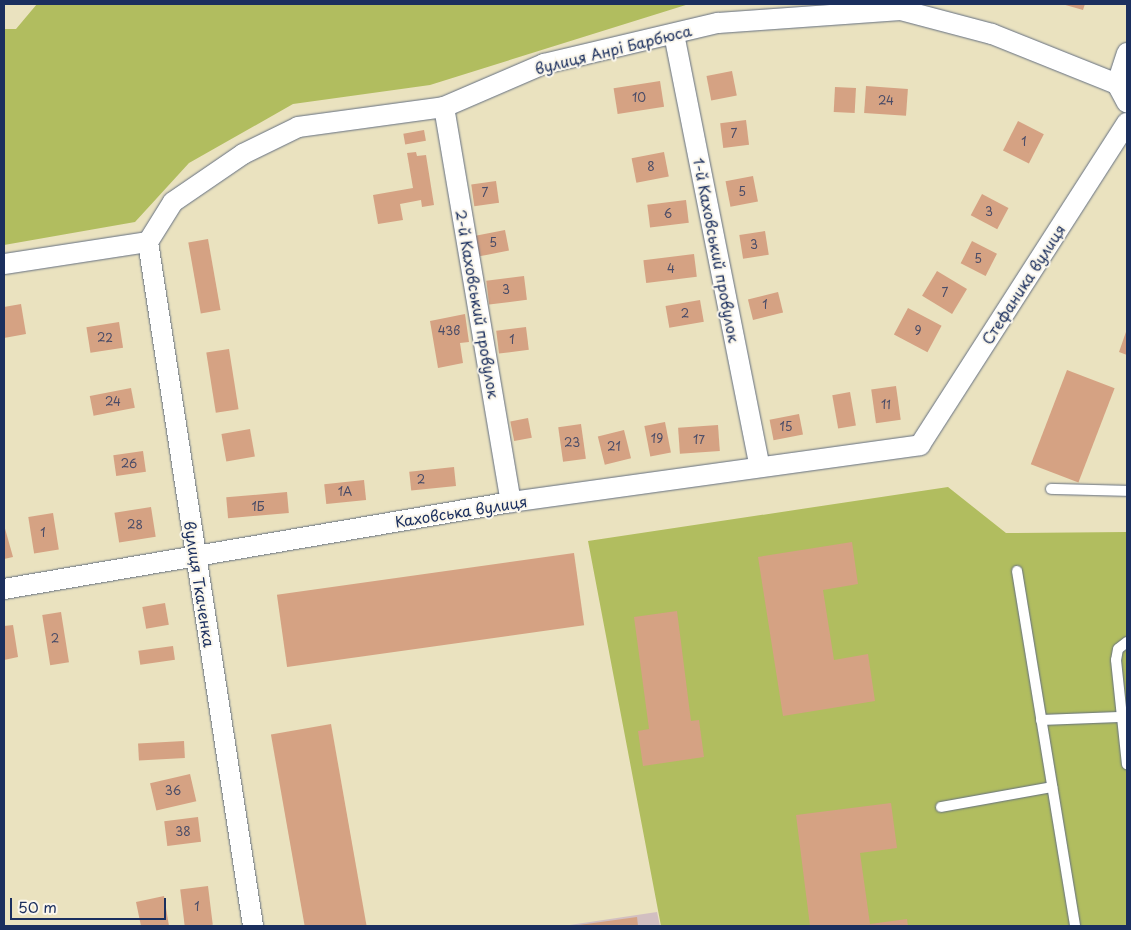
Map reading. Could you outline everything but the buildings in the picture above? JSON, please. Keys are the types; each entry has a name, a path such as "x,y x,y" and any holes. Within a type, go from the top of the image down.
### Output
{"street":[{"name":"вулиця Анрі Барбюса","path":"148,242 173,202 243,154 298,127 444,106 544,64 718,24 901,10 992,34 1116,84"},
{"name":"1-й Каховський провулок","path":"674,34 760,467"},
{"path":"1127,53 1116,84 1127,103"},
{"name":"2-й Каховський провулок","path":"444,106 511,502"},
{"name":"Стефаника вулиця","path":"920,445 1127,123"},
{"path":"4,264 148,242"},
{"name":"вулиця Ткаченка","path":"148,242 253,926"},
{"name":"Каховська вулиця","path":"4,589 195,554 511,502 920,445"}],"lane":[{"path":"1051,489 1127,491"},
{"path":"1017,571 1075,926"},
{"path":"1127,642 1118,649 1116,660 1119,717 1127,764"},
{"path":"1041,720 1119,717"},
{"path":"941,807 1052,787"}],"shaded area":[{"path":"657,912 660,926 563,926"}],"green space":[{"path":"37,4 689,4 430,85 293,104 189,163 135,222 4,245 4,29 16,29"},
{"path":"948,487 1006,533 1127,532 1127,926 661,926 588,541"}]}
